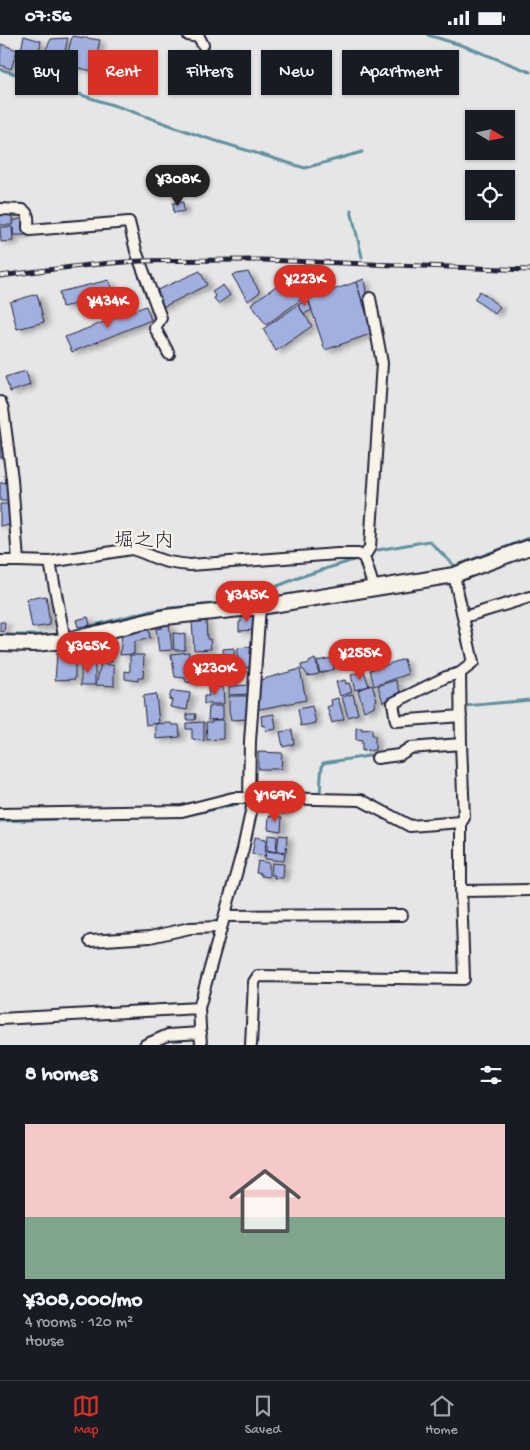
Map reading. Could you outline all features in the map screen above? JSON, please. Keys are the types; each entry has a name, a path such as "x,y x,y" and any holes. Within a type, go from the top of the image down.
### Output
{"main road":[{"path":"0,643 34,644 65,640 165,617 260,607 454,575 530,547"}],"street":[{"path":"188,35 199,37 203,45"},
{"path":"0,209 23,210 26,212 28,215 28,228 30,230 129,222 136,251 161,318 155,328 169,354"},
{"path":"364,557 370,547 382,363 370,298"},
{"path":"0,402 3,409 12,479 18,561"},
{"path":"0,561 50,562 131,549 157,559 190,565 358,554 364,557 374,588"},
{"path":"50,562 65,640"},
{"path":"454,575 474,663 460,673 446,677 393,703 396,721 461,715"},
{"path":"464,617 530,597"},
{"path":"201,1045 199,1008 243,849 252,799 250,741 260,607"},
{"path":"251,1045 254,982 258,976 464,979 461,822 464,818 460,673"},
{"path":"378,759 400,755 410,748 461,744"},
{"path":"0,814 182,811 233,798 361,800 410,826 461,822"},
{"path":"461,891 530,890"},
{"path":"225,916 402,915"},
{"path":"90,941 150,937 190,928 221,927"},
{"path":"0,1019 199,1008"},
{"path":"145,1045 168,1035 201,1033"}],"building":[{"path":"24,36 41,41 39,50 21,50"},
{"path":"72,36 100,40 98,50 88,50 88,70 78,68 78,50 69,50"},
{"path":"68,38 65,50 46,50 51,39"},
{"path":"1,44 17,50 15,50 11,69 0,65"},
{"path":"183,202 184,211 174,213 173,203"},
{"path":"0,213 12,213 12,225 0,225"},
{"path":"26,219 25,235 13,235 14,220"},
{"path":"0,227 12,227 13,241 1,242"},
{"path":"200,271 207,285 161,308 155,291"},
{"path":"248,272 260,292 248,301 232,275"},
{"path":"287,278 302,299 266,325 251,304"},
{"path":"364,279 367,299 362,301 356,282"},
{"path":"109,280 113,296 62,307 59,292"},
{"path":"356,282 373,333 325,350 308,299"},
{"path":"223,285 230,295 218,304 212,292"},
{"path":"480,291 500,307 495,314 474,299"},
{"path":"37,294 44,322 17,329 10,302"},
{"path":"308,299 312,310 304,314 298,305"},
{"path":"298,305 312,326 276,351 263,329"},
{"path":"146,306 151,320 72,352 65,337"},
{"path":"26,371 30,385 10,392 5,377"},
{"path":"0,441 3,441 5,457 0,458"},
{"path":"9,482 10,501 0,501 0,483"},
{"path":"0,504 11,504 12,525 0,526"},
{"path":"46,596 50,625 32,628 27,599"},
{"path":"241,614 254,614 254,630 239,631"},
{"path":"88,617 90,625 78,627 76,620"},
{"path":"206,620 207,639 210,639 211,649 194,650 192,621"},
{"path":"0,622 5,622 4,632 0,631"},
{"path":"169,623 172,650 159,651 156,629 162,628 161,624"},
{"path":"148,626 150,638 134,642 134,654 120,655 122,632"},
{"path":"173,633 185,634 185,650 174,650"},
{"path":"111,639 112,662 99,663 98,640"},
{"path":"234,648 235,670 225,671 223,649"},
{"path":"238,648 254,648 252,668 243,667 243,671 237,670"},
{"path":"189,652 187,669 191,668 193,683 186,682 185,678 175,677 171,654"},
{"path":"57,653 75,655 75,679 55,680"},
{"path":"130,655 144,655 143,678 138,678 138,681 125,679 125,671 130,672"},
{"path":"332,658 334,669 320,673 317,661"},
{"path":"315,659 319,674 308,676 302,670 301,665 310,663"},
{"path":"404,659 408,674 374,686 370,670"},
{"path":"81,663 95,664 95,685 81,685"},
{"path":"101,663 114,666 114,686 96,685"},
{"path":"220,664 221,679 203,680 202,666"},
{"path":"300,669 306,700 255,710 257,681"},
{"path":"364,671 369,686 355,690 351,675"},
{"path":"345,680 346,684 349,683 352,692 340,696 336,682"},
{"path":"396,680 401,694 383,702 378,686"},
{"path":"250,685 250,694 229,695 229,686"},
{"path":"372,685 377,700 374,702 375,706 364,711 358,690"},
{"path":"223,687 224,704 204,704 204,696 209,696 208,688"},
{"path":"171,692 190,693 187,710 170,707 172,700 169,699"},
{"path":"156,694 159,723 146,725 143,696"},
{"path":"353,694 358,714 348,717 342,697"},
{"path":"229,696 248,696 249,719 231,720"},
{"path":"338,698 344,719 332,723 327,707 332,705 331,700"},
{"path":"209,706 223,706 223,719 208,720"},
{"path":"312,706 316,723 301,726 298,709"},
{"path":"187,714 196,714 195,720 187,720"},
{"path":"274,714 276,729 266,731 265,725 262,726 261,716"},
{"path":"212,720 223,720 223,739 207,740 206,722 212,722"},
{"path":"204,722 204,741 192,739 192,729 186,729 186,723"},
{"path":"171,723 172,725 179,725 180,737 156,739 156,724"},
{"path":"356,728 362,728 362,730 372,729 372,736 375,736 375,750 362,751 362,741 356,740"},
{"path":"292,730 294,744 283,747 280,732"},
{"path":"258,752 282,753 281,769 258,769"},
{"path":"273,804 286,807 285,814 271,812"},
{"path":"269,816 282,817 281,831 268,829"},
{"path":"268,835 277,836 276,852 267,850"},
{"path":"279,835 287,836 286,852 277,851"},
{"path":"255,837 266,839 265,856 252,854"},
{"path":"266,851 285,853 284,861 265,859"},
{"path":"258,861 269,863 269,877 256,873"},
{"path":"272,863 284,864 283,878 274,878 275,875 271,875"}],"waterway":[{"path":"428,35 464,46 530,72"},
{"path":"0,69 125,109 203,137 305,168 362,152"},
{"path":"351,210 362,257"},
{"path":"372,551 429,541 455,566 530,538"},
{"path":"0,635 56,635 145,612 236,602 255,598 275,587 303,576 360,558"},
{"path":"466,706 530,700"},
{"path":"419,742 457,739 457,736"},
{"path":"400,748 408,743 412,743"},
{"path":"320,796 323,763 375,755"},
{"path":"185,815 238,804"},
{"path":"0,821 154,816"}],"railway":[{"path":"0,276 106,263 187,260 262,260 530,270"}],"district":[{"name":"堀之内","path":"144,539"}]}
